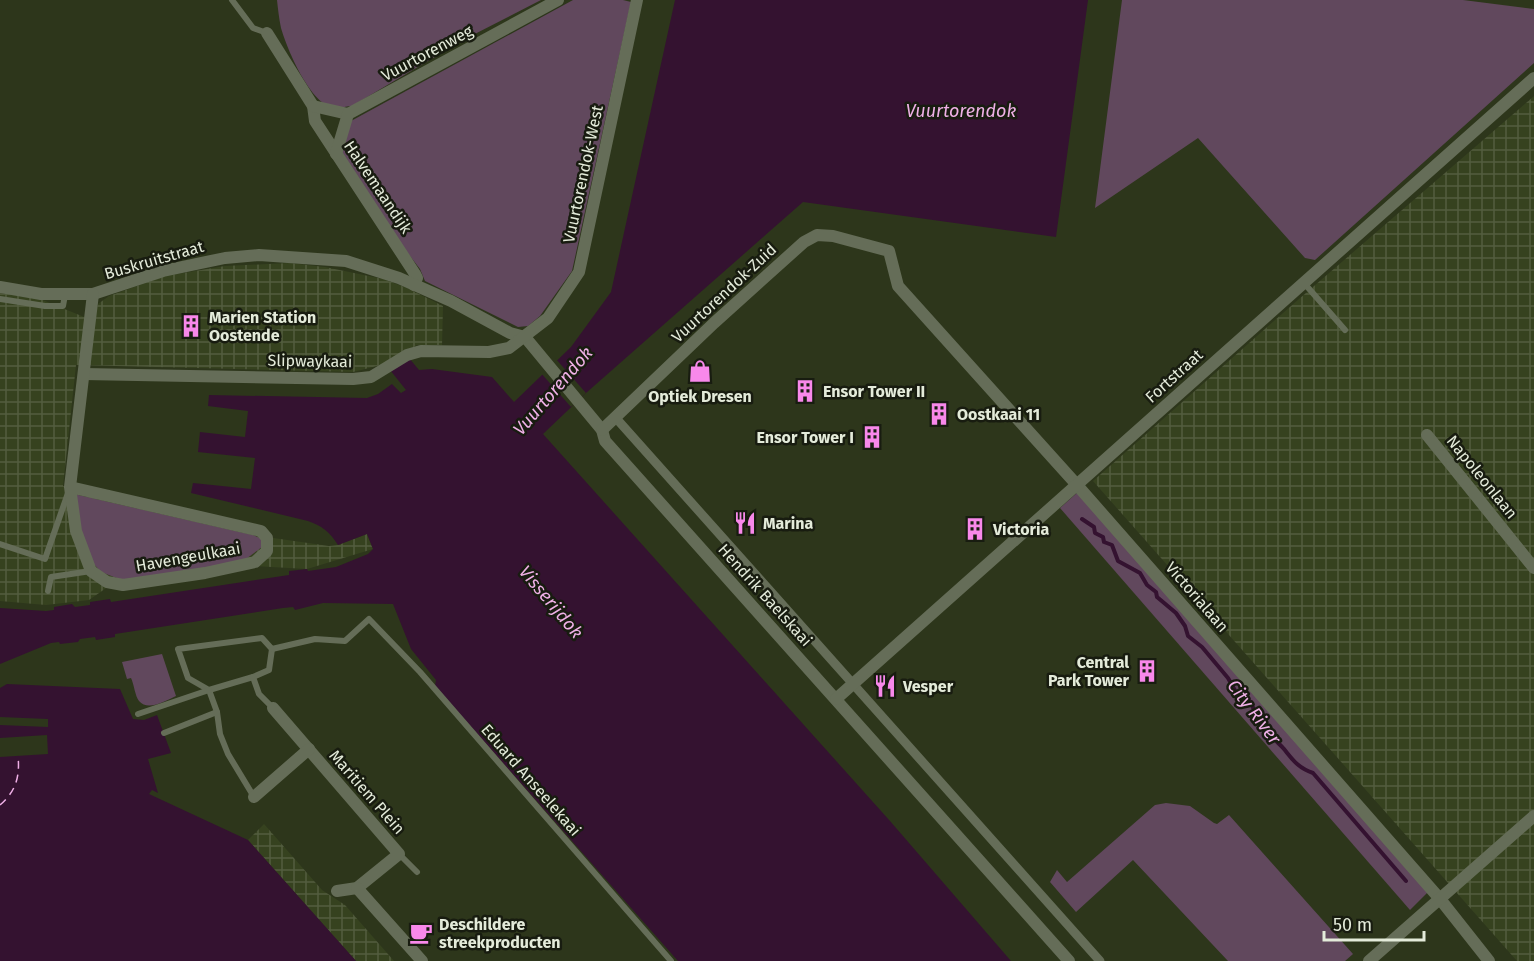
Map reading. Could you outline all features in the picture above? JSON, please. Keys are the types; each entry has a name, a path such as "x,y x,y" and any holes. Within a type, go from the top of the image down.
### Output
{"street":[{"name":"Vuurtorenweg","path":"348,114 558,0"},
{"name":"Vuurtorendok-West","path":"525,337 548,318 579,272 637,0"},
{"name":"Halvemaandijk","path":"267,33 313,106 315,122 415,273 417,278 414,285"},
{"name":"Fortstraat","path":"836,699 1534,78"},
{"name":"Halvemaandijk","path":"313,106 348,114"},
{"path":"336,154 348,114"},
{"name":"Vuurtorendok-Zuid","path":"602,430 714,323 804,242 817,235 832,236 889,251"},
{"name":"Victorialaan","path":"889,251 898,286 1077,485 1440,898 1489,961"},
{"name":"Buskruitstraat","path":"70,487 93,294 163,271 225,258 259,255 346,261 414,285"},
{"path":"414,285 451,301 510,333 525,337"},
{"path":"0,286 26,292 65,295 93,294"},
{"name":"Slipwaykaai","path":"84,374 353,379 371,377 407,355 421,351 489,352 509,348 525,337"},
{"name":"Hendrik Baelskaai","path":"525,337 602,430 605,441 1069,961"},
{"name":"Hendrik Baelskaai","path":"615,417 1101,961"},
{"name":"Napoleonlaan","path":"1427,435 1534,568"},
{"path":"70,487 76,531 91,571"},
{"name":"Havengeulkaai","path":"70,487 261,531 267,538 267,551 255,562 205,573 123,585 107,582 91,571"},
{"name":"Maritiem Plein","path":"273,708 399,854 357,888"},
{"name":"Maritiem Plein","path":"254,797 309,749"},
{"path":"1369,961 1534,816"},
{"path":"337,891 357,888 422,961"}],"lane":[{"name":"Halvemaandijk","path":"232,0 253,28 267,33"},
{"path":"1304,282 1345,330"},
{"path":"0,299 45,306 63,306 65,295"},
{"path":"0,544 45,559 70,487"},
{"path":"48,591 51,577 91,571"},
{"name":"Eduard Anseelekaai","path":"272,649 315,639 345,641 369,619 420,672 671,961"},
{"path":"138,714 208,690 253,677 269,670 272,649 262,638 178,649 188,678 208,690 217,712 220,734 228,754 254,797"},
{"path":"253,677 259,694 273,708"},
{"path":"164,733 217,712"},
{"path":"399,854 417,872"}],"shaded area":[{"path":"277,0 541,0 465,39 352,106 334,108 316,97 301,74 288,49 281,28"},
{"path":"573,0 631,2 572,271 540,316 528,326 518,327 425,281 420,269 341,154 351,121"},
{"path":"1122,0 1463,0 1534,9 1534,63 1315,260 1305,258 1198,138 1095,208"},
{"path":"1534,96 1534,961 1517,961 1093,481"},
{"path":"289,263 325,267 383,279 443,306 442,345 417,345 385,364 353,372 76,365 63,486 107,501 253,535 329,546 367,534 373,549 307,569 238,565 112,584 89,600 46,605 0,601 0,293 35,297 94,321 98,304 109,296 165,276 225,266"},
{"path":"1078,492 1428,892 1410,910 1060,508"},
{"path":"74,494 253,535 262,539 262,547 242,562 122,580 101,572 91,561 79,528"},
{"path":"162,654 176,696 157,704 143,704 138,699 131,678 127,679 122,662"},
{"path":"1166,803 1190,806 1217,824 1229,815 1353,954 1345,961 1228,961 1133,860 1076,912 1050,882 1057,870 1067,882 1155,805"},
{"path":"264,824 322,890 345,905 394,961 356,961 248,840"}],"water":[{"path":"675,0 1088,0 1056,237 803,202 586,393 543,434 890,821 1011,961 678,961 435,686 436,680 411,649 393,604 323,603 295,610 293,607 283,608 115,634 115,637 96,640 95,637 80,639 78,642 51,643 0,664 0,608 46,611 72,604 75,607 110,599 111,602 289,575 289,571 336,567 368,554 373,549 367,534 338,545 325,530 308,521 191,493 193,483 251,489 255,458 198,452 200,432 245,437 248,411 208,406 209,395 367,398 378,394 392,384 401,393 406,390 390,370 409,358 419,370 432,369 492,377 514,402 571,347 611,292"},
{"path":"7,684 120,689 133,719 144,720 157,715 171,753 148,759 158,793 152,790 149,794 248,840 356,961 0,961 0,688"}],"pier":[{"path":"555,358 586,393 571,407 540,372"},
{"path":"0,717 48,719 48,727 0,725"},
{"path":"47,735 48,754 0,757 0,738"}],"waterway":[{"name":"City River","path":"1082,519 1094,527 1095,533 1103,537 1104,542 1112,545 1118,561 1140,573 1147,585 1156,592 1157,597 1176,613 1185,626 1188,636 1202,647 1228,678 1237,694 1251,702 1256,716 1263,722 1274,739 1296,763 1313,773 1406,881"}],"ferry route":[{"path":"0,805 16,783 18,756"}],"place":[{"name":"Marien Station Oostende","path":"191,326"},
{"name":"Optiek Dresen","path":"700,371"},
{"name":"Ensor Tower II","path":"805,391"},
{"name":"Oostkaai 11","path":"939,414"},
{"name":"Ensor Tower I","path":"872,437"},
{"name":"Marina","path":"745,523"},
{"name":"Victoria","path":"975,529"},
{"name":"Central Park Tower","path":"1147,671"},
{"name":"Vesper","path":"885,686"},
{"name":"Deschildere streekproducten","path":"421,933"}],"water label":[{"name":"Vuurtorendok","path":"961,111"},
{"name":"Vuurtorendok","path":"553,391"},
{"name":"Visserijdok","path":"551,602"}]}
